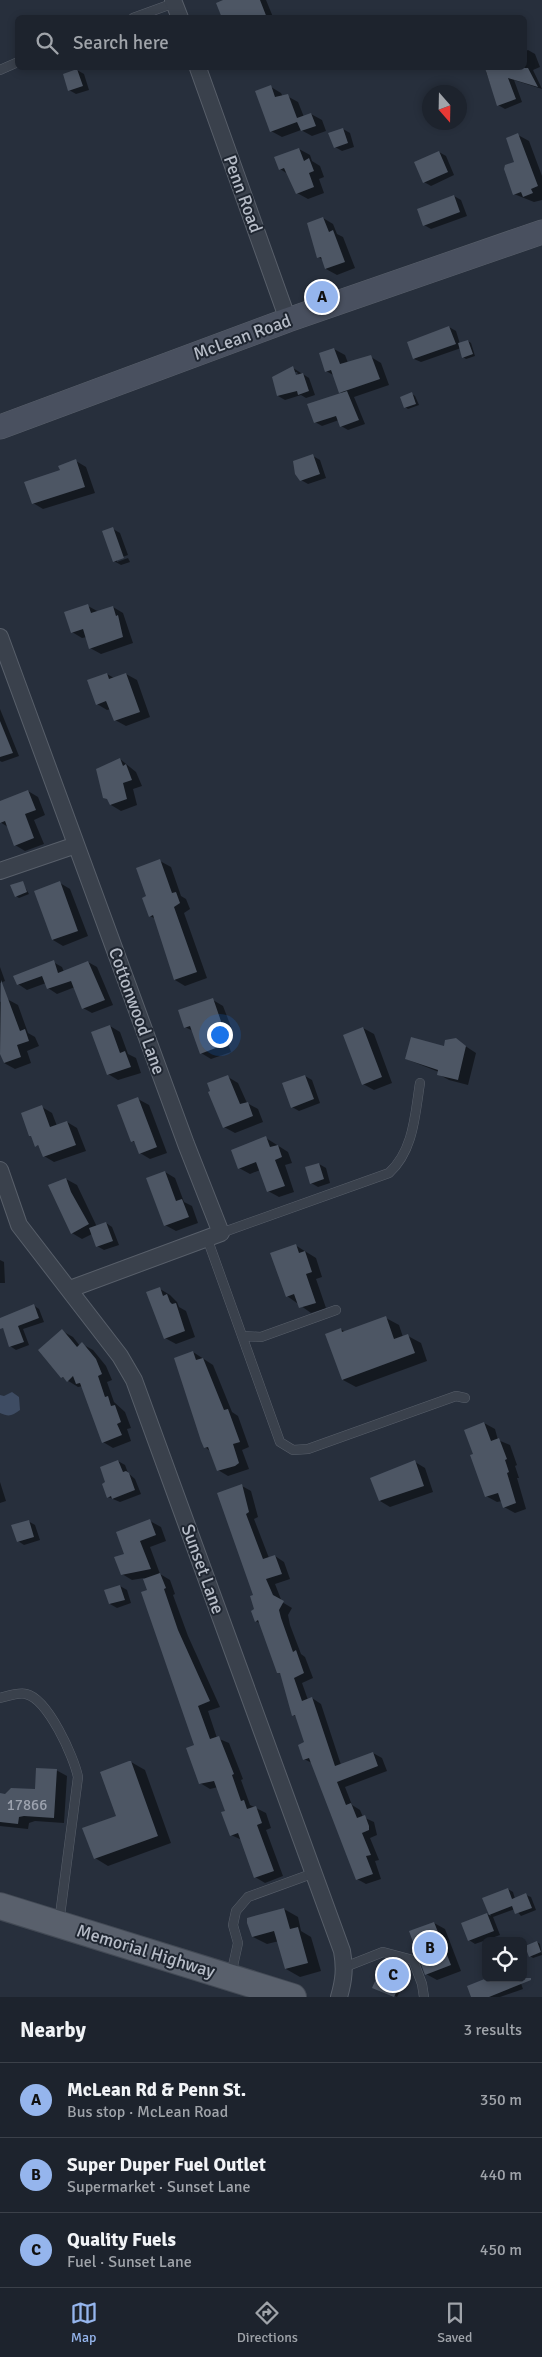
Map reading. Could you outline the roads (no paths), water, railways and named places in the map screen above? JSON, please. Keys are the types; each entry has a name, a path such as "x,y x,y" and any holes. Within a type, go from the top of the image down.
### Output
{"main road":[{"name":"Memorial Highway","path":"0,1906 293,1997"}],"street":[{"name":"Penn Road","path":"199,70 288,320"},
{"name":"McLean Road","path":"0,427 288,320 542,232"},
{"name":"Cottonwood Lane","path":"0,637 186,1144 214,1235"},
{"path":"0,871 76,844"},
{"name":"Sunset Lane","path":"0,1170 19,1225 120,1356 134,1380 342,1950 345,1967 344,1981 338,1997"},
{"path":"70,1289 214,1235"}],"lane":[{"path":"145,15 176,7"},
{"path":"0,70 15,63"},
{"path":"420,1082 410,1140 400,1162 389,1172 214,1235 243,1336 280,1442 293,1450 308,1449 456,1396 465,1398"},
{"path":"243,1336 261,1337 336,1310"},
{"path":"0,1698 22,1694 35,1699 45,1708 76,1764 78,1777 59,1924"},
{"path":"231,1978 238,1943 233,1926 236,1911 248,1897 314,1873"},
{"path":"345,1967 384,1952 412,1960 422,1984 424,1997"}],"water":[{"path":"12,1392 19,1397 20,1410 10,1415 0,1413 0,1395 4,1396"}],"place":[{"name":"McLean Rd & Penn St.","path":"322,297"},
{"name":"Super Duper Fuel Outlet","path":"430,1948"},
{"name":"Quality Fuels","path":"393,1975"}]}
